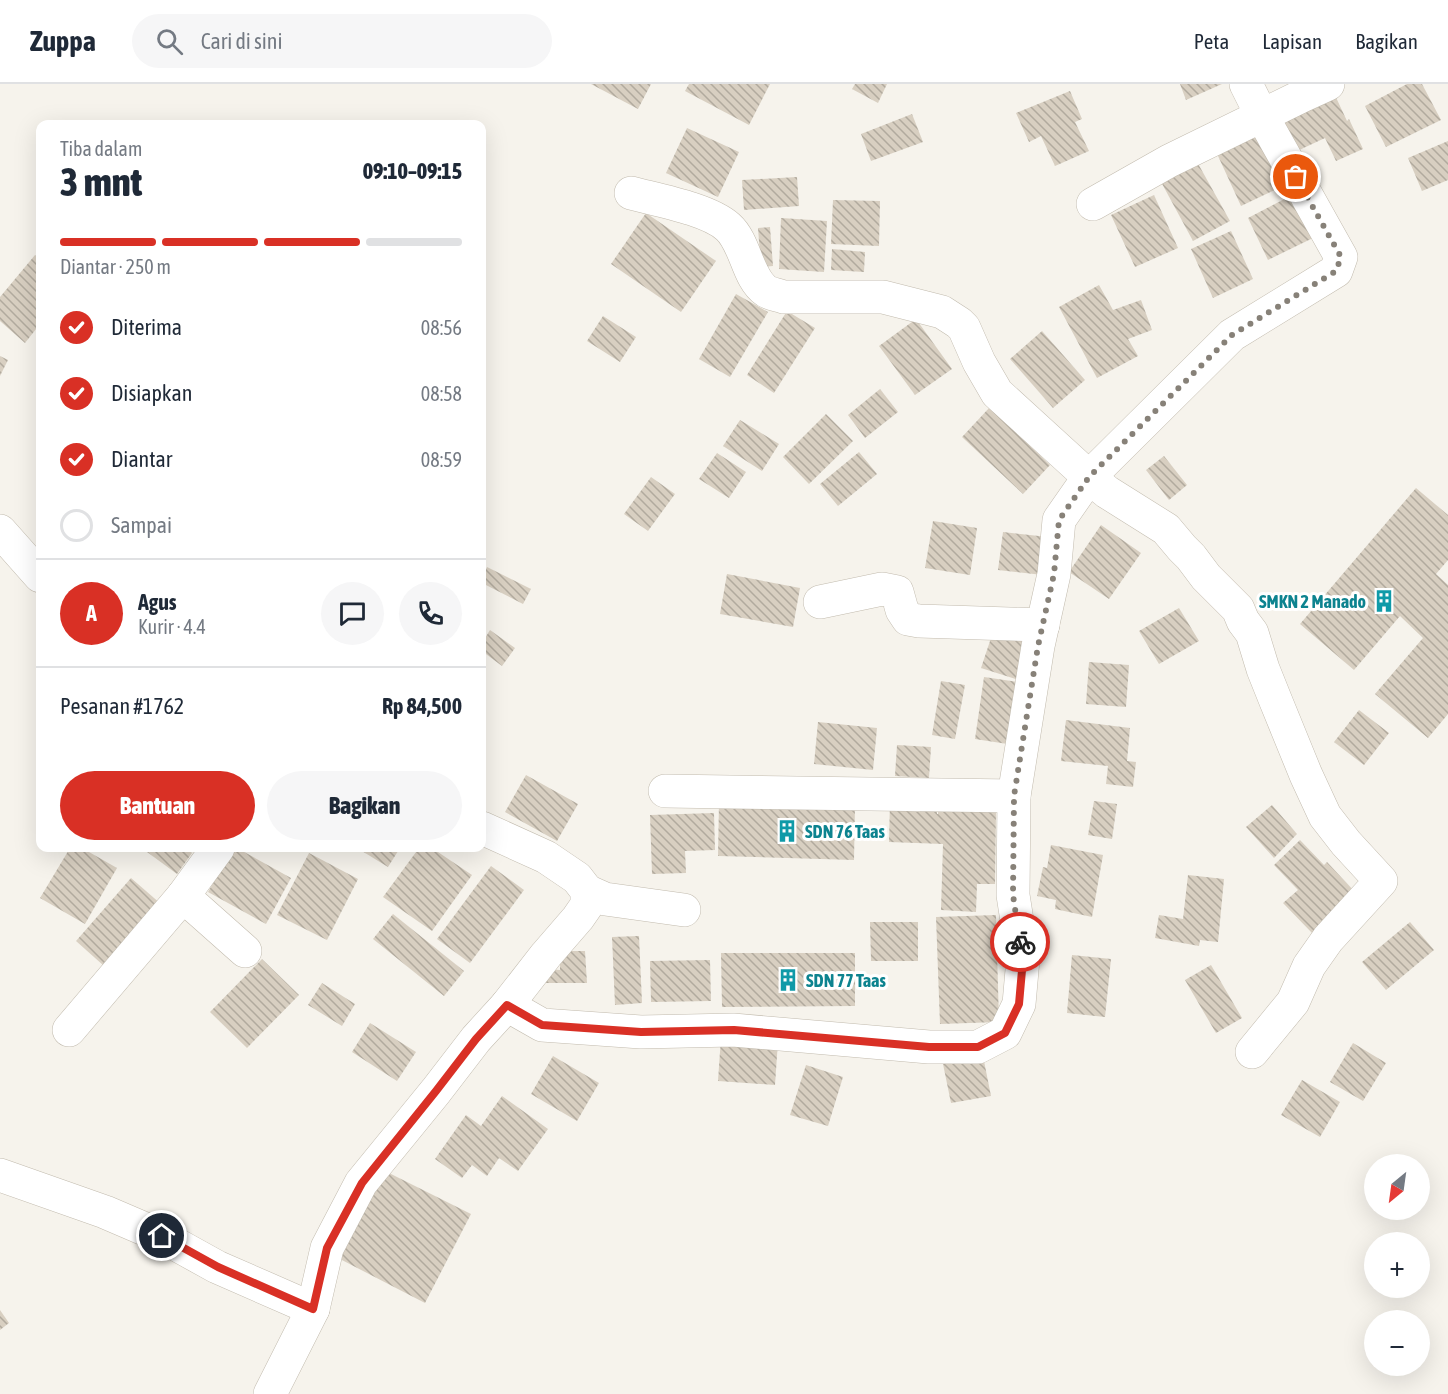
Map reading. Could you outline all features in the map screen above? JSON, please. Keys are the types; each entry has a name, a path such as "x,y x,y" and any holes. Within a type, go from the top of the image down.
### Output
{"street":[{"path":"507,1005 542,1025 641,1032 734,1030 929,1047 978,1047 1005,1033 1019,1004 1023,959 1013,895 1014,796 1054,574 1059,520 1089,477 1232,335 1336,271 1341,257 1246,84"},
{"path":"1093,204 1169,161 1328,84"},
{"path":"631,193 669,203 720,221 738,240 757,282 766,291 775,295 784,297 883,297 942,312 951,317 964,328 979,362 998,393 1107,492 1166,529 1206,577 1238,609 1252,633 1263,669 1325,816 1381,881 1328,939 1309,966 1293,1002 1252,1052"},
{"path":"0,531 36,572"},
{"path":"820,602 882,589 897,592 902,610 908,619 1043,625"},
{"path":"665,791 1014,796"},
{"path":"486,830 546,857 577,878 587,891 605,899 684,910"},
{"path":"69,1030 183,896 215,852"},
{"path":"270,1394 313,1309 327,1248 362,1183 476,1039 579,918 587,905 587,891"},
{"path":"183,896 245,951"},
{"path":"0,1175 105,1212 162,1236 218,1267 313,1309"}],"building":[{"path":"591,84 651,84 638,109"},
{"path":"689,84 770,84 749,125 685,91"},
{"path":"855,84 887,84 878,103 852,89"},
{"path":"1180,84 1222,84 1186,100"},
{"path":"1407,84 1422,84 1441,120 1386,147 1365,106"},
{"path":"1070,91 1082,119 1075,122 1089,151 1055,166 1041,136 1029,142 1016,113"},
{"path":"1333,91 1363,149 1336,161 1325,138 1295,152 1278,117"},
{"path":"912,114 923,142 871,161 861,134"},
{"path":"1253,126 1281,187 1241,206 1213,145"},
{"path":"687,128 739,152 718,197 666,173"},
{"path":"1448,141 1448,180 1422,191 1408,158"},
{"path":"1196,160 1230,221 1193,241 1160,180"},
{"path":"797,177 799,206 744,210 742,180"},
{"path":"1294,194 1315,237 1268,260 1248,218"},
{"path":"1154,195 1178,248 1135,267 1111,215"},
{"path":"833,200 880,201 879,246 831,244"},
{"path":"646,213 716,261 681,312 611,264"},
{"path":"781,218 827,221 824,272 779,269"},
{"path":"770,227 773,266 761,267 758,228"},
{"path":"1231,231 1253,279 1213,298 1191,249"},
{"path":"832,249 865,252 864,272 831,270"},
{"path":"35,255 36,329 25,343 0,321 0,297"},
{"path":"1099,285 1113,310 1141,300 1152,330 1128,339 1138,356 1097,378 1059,307"},
{"path":"736,294 768,312 730,377 699,359"},
{"path":"787,311 815,328 774,393 747,375"},
{"path":"603,316 636,337 620,362 587,341"},
{"path":"916,319 952,369 915,395 879,346"},
{"path":"1042,331 1085,380 1053,408 1010,359"},
{"path":"0,356 8,360 0,376"},
{"path":"880,389 898,412 865,438 848,415"},
{"path":"990,407 1050,465 1023,494 962,437"},
{"path":"826,414 853,441 809,484 783,457"},
{"path":"740,420 779,444 762,471 723,446"},
{"path":"859,452 877,474 838,506 820,484"},
{"path":"717,453 746,472 729,498 699,479"},
{"path":"1164,456 1187,485 1169,500 1146,470"},
{"path":"651,477 675,494 648,531 624,514"},
{"name":"SMKN 2 Manado","path":"1416,488 1448,515 1448,560 1436,574 1448,585 1448,714 1428,738 1375,694 1423,638 1400,616 1354,670 1300,624"},
{"path":"933,521 977,528 970,575 925,568"},
{"path":"1101,525 1141,553 1109,599 1069,572"},
{"path":"1003,532 1048,537 1043,575 998,570"},
{"path":"487,567 531,589 523,604 486,585"},
{"path":"727,574 800,588 793,627 720,614"},
{"path":"1179,608 1199,641 1159,664 1139,631"},
{"path":"994,629 1037,643 1025,682 981,668"},
{"path":"490,630 515,648 502,666 486,654 486,636"},
{"path":"1089,662 1129,665 1126,707 1086,704"},
{"path":"984,677 1024,683 1014,745 975,739"},
{"path":"941,681 965,685 955,739 932,735"},
{"path":"1359,710 1389,733 1364,765 1334,742"},
{"path":"1066,720 1130,728 1127,761 1136,762 1133,787 1106,784 1108,766 1061,761"},
{"path":"818,722 877,728 873,770 814,764"},
{"path":"897,745 931,747 929,778 895,776"},
{"path":"526,775 578,804 557,841 505,812"},
{"path":"938,799 996,811 995,884 977,884 976,912 941,910 943,844 889,842 890,800 907,801 907,811 920,812 920,801 937,802 938,814"},
{"path":"1094,801 1117,804 1112,839 1088,835"},
{"name":"SDN 76 Taas","path":"719,802 855,806 854,860 718,856"},
{"path":"1272,805 1297,834 1274,858 1246,827"},
{"path":"714,813 715,850 685,851 686,873 652,874 650,815"},
{"path":"1300,840 1324,865 1327,862 1355,892 1312,933 1283,903 1298,890 1274,865"},
{"path":"1051,845 1103,855 1092,917 1055,909 1056,900 1037,896 1043,867 1047,868"},
{"path":"68,852 89,852 117,868 85,924 40,898"},
{"path":"147,852 192,853 177,874"},
{"path":"231,852 244,852 291,878 266,924 208,892"},
{"path":"364,852 397,852 388,867"},
{"path":"416,852 438,852 472,875 432,931 383,897"},
{"path":"309,853 358,879 327,940 277,915"},
{"path":"491,866 524,890 470,963 437,939"},
{"path":"1188,875 1224,879 1218,942 1200,940 1199,946 1155,938 1159,915 1183,919"},
{"path":"131,878 169,911 113,974 76,941"},
{"path":"393,914 464,971 444,996 373,939"},
{"path":"996,915 999,1022 940,1024 936,917"},
{"path":"870,922 918,922 918,961 871,961"},
{"path":"1410,922 1434,950 1386,990 1362,962"},
{"path":"639,936 642,1003 615,1005 612,937"},
{"path":"560,951 585,951 587,983 546,983 546,969 560,970"},
{"name":"SDN 77 Taas","path":"721,953 855,953 855,1006 722,1007"},
{"path":"1072,955 1111,959 1105,1017 1067,1013"},
{"path":"262,959 299,995 247,1048 210,1012"},
{"path":"710,960 711,1001 651,1002 650,961"},
{"path":"1211,965 1242,1018 1216,1033 1185,980"},
{"path":"322,983 355,1004 342,1026 308,1005"},
{"path":"370,1023 416,1052 397,1081 352,1052"},
{"path":"721,1037 778,1041 775,1085 718,1081"},
{"path":"1353,1043 1386,1063 1363,1101 1330,1082"},
{"path":"553,1056 599,1083 577,1121 531,1094"},
{"path":"983,1056 991,1096 951,1103 943,1064"},
{"path":"806,1065 843,1077 828,1126 790,1115"},
{"path":"1302,1080 1340,1102 1320,1137 1281,1115"},
{"path":"502,1096 548,1129 518,1171 499,1158 487,1176 472,1165 462,1178 435,1159 466,1115 481,1126"},
{"path":"383,1170 471,1214 425,1303 338,1258"},
{"path":"0,1310 9,1323 0,1330"}],"way so far":[{"path":"1020,942 1013,895 1014,796 1038,646 1054,574 1059,520 1089,477 1232,335 1336,271 1341,257 1296,177"}],"place":[{"name":"SMKN 2 Manado","path":"1384,601"},
{"name":"SDN 76 Taas","path":"787,831"},
{"name":"SDN 77 Taas","path":"788,980"}],"route":[{"path":"162,1236 218,1267 313,1309 327,1248 362,1183 476,1039 507,1005 542,1025 641,1032 734,1030 929,1047 978,1047 1005,1033 1019,1004 1023,959 1020,942"}]}
